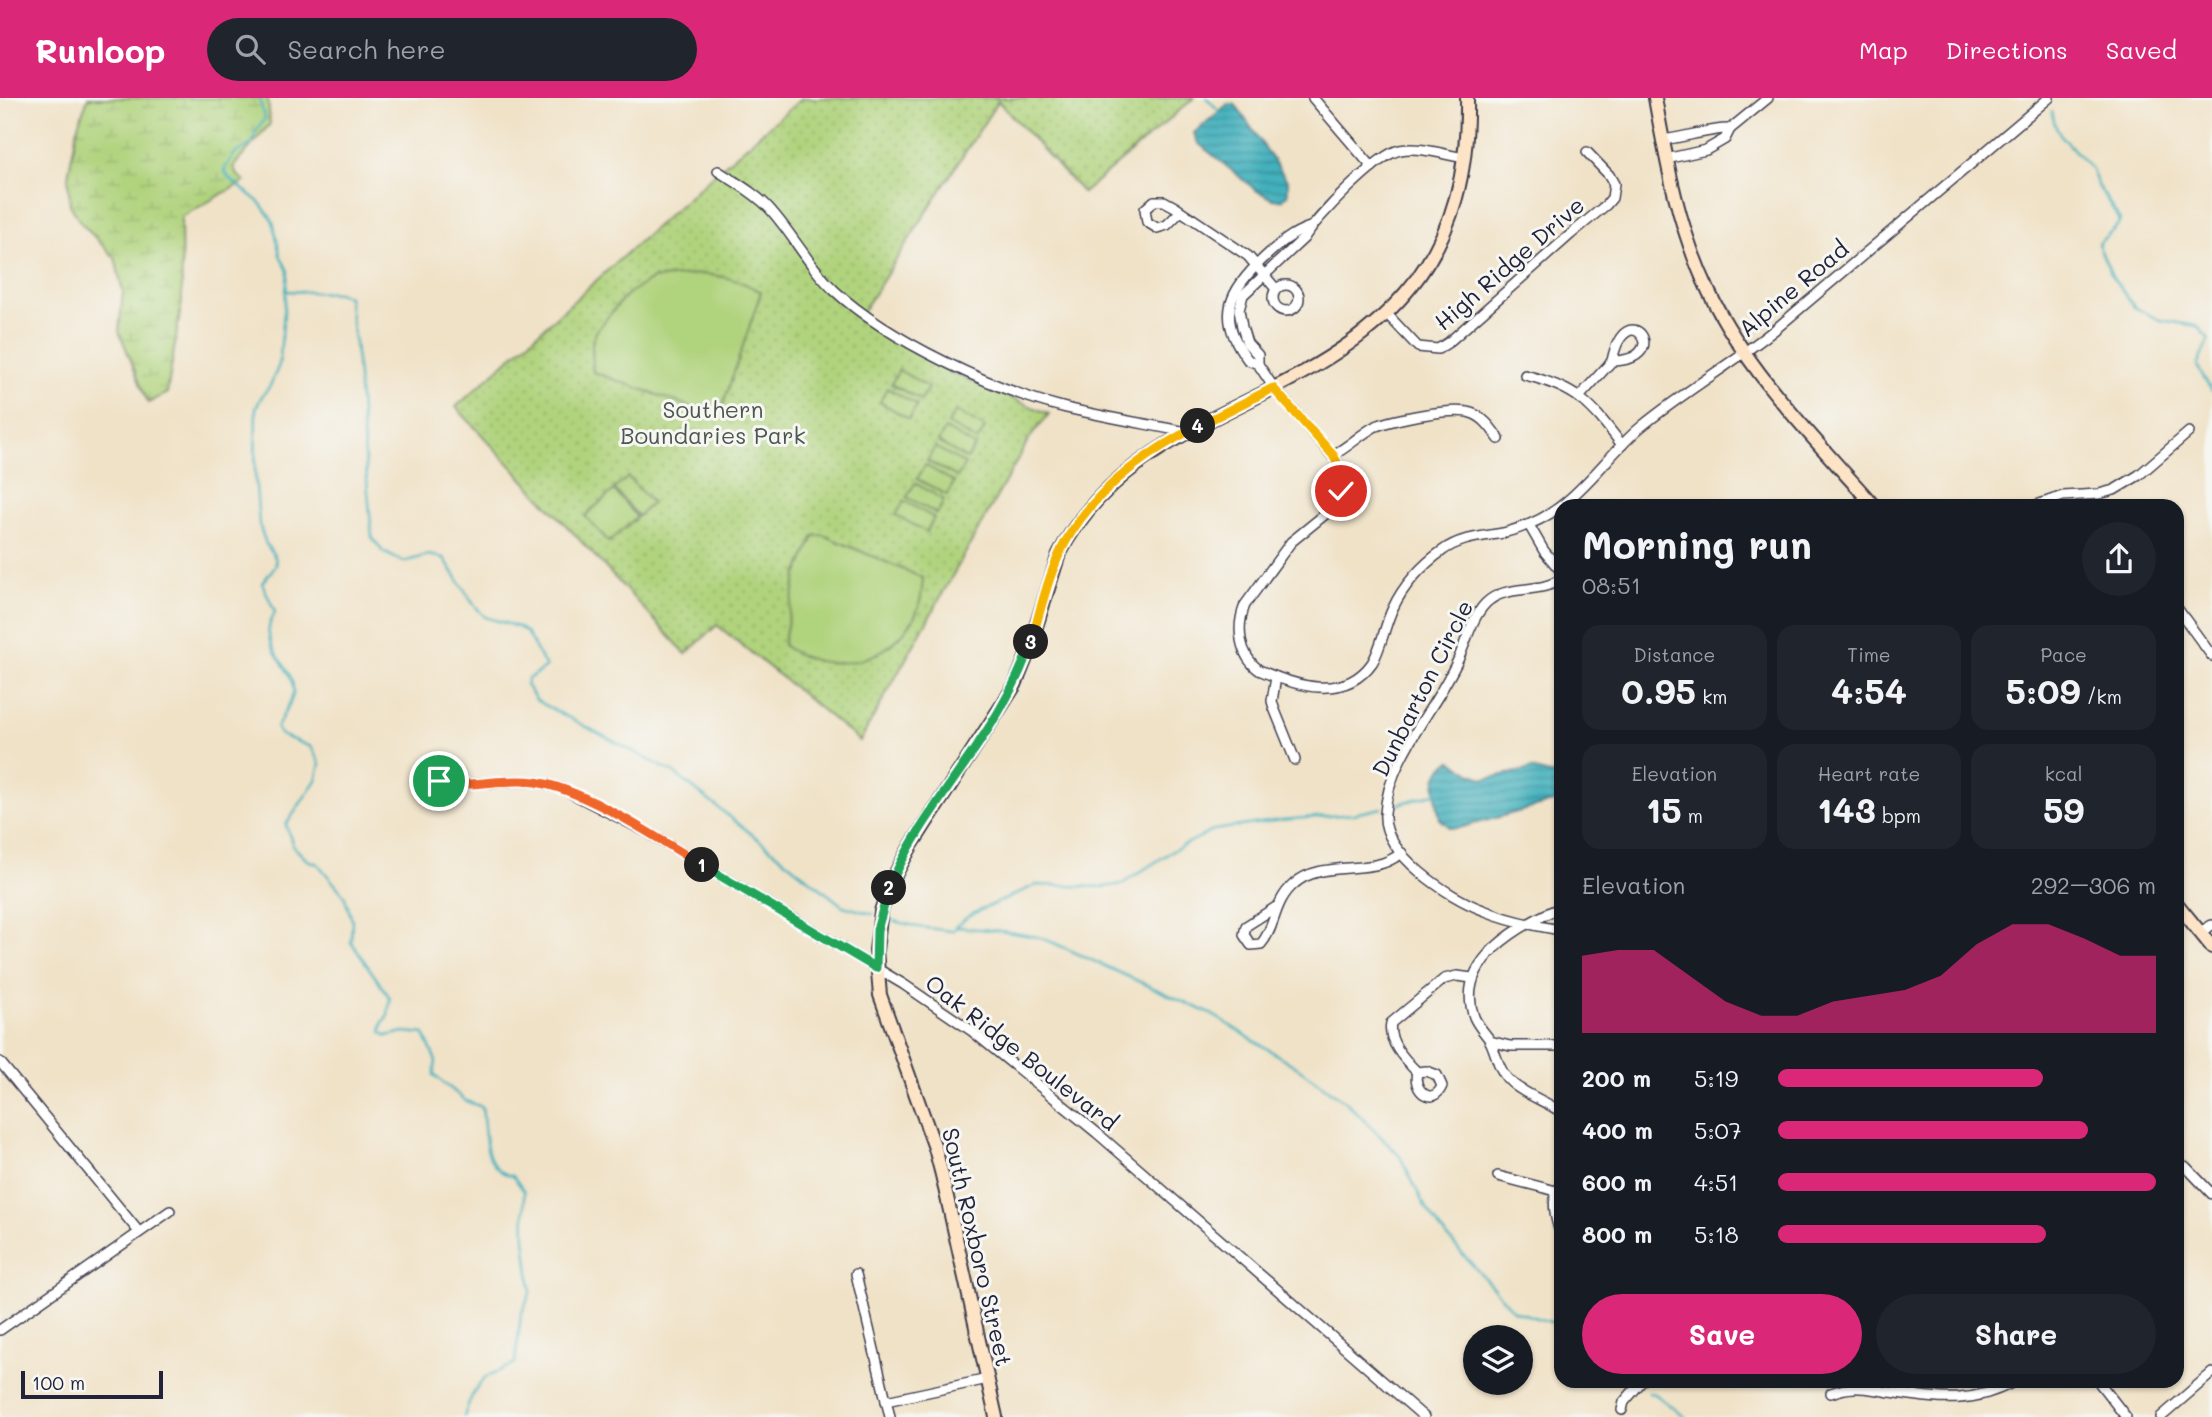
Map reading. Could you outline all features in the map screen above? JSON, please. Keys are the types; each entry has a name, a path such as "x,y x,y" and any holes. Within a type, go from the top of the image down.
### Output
{"street":[{"path":"1313,98 1372,167"},
{"name":"South Roxboro Street","path":"996,1417 935,1148 884,1009 876,968 879,920 891,882 933,811 1015,685 1066,541 1086,512 1122,476 1160,447 1329,358 1406,295 1442,238 1457,198 1465,158 1467,98"},
{"path":"1656,98 1673,196 1709,293 1745,354 1868,499"},
{"path":"1666,159 1706,150 1725,139 1730,129 1768,98"},
{"name":"Alpine Road","path":"1568,499 1622,444 1662,410 1745,354 2049,98"},
{"path":"1662,140 1704,134 1720,128 1730,129"},
{"path":"1465,158 1413,149 1386,155 1351,185 1310,227 1304,238 1243,295 1239,310 1247,343 1258,355 1258,364 1273,388 1333,455 1374,428 1387,423 1457,410 1481,418 1499,439"},
{"name":"High Ridge Drive","path":"1386,313 1418,347 1438,349 1449,342 1612,198 1614,184 1587,152"},
{"path":"718,171 769,208 813,267 837,292 867,317 912,344 961,369 1054,405 1186,432"},
{"path":"1181,211 1248,256 1276,289"},
{"path":"1258,364 1248,360 1231,334 1231,299 1245,275 1295,232 1310,227"},
{"path":"1580,396 1612,360"},
{"path":"1525,375 1551,382 1580,396 1622,444"},
{"path":"2054,499 2114,490 2139,475 2189,432"},
{"name":"Alpine Road","path":"1333,455 1341,477 1338,499 1328,512 1291,542 1241,614 1240,633 1244,652 1253,666 1276,677 1304,685 1323,688 1341,686 1356,678 1375,657 1384,628 1399,596 1428,562 1447,547 1465,539 1529,525 1554,510"},
{"path":"1529,525 1554,563"},
{"name":"Dunbarton Circle","path":"1554,583 1548,587 1520,589 1496,596 1481,609 1456,664 1396,771 1386,804 1386,824 1402,853 1429,878 1486,911 1554,928"},
{"path":"2184,618 2212,656"},
{"path":"1276,677 1272,701 1296,760"},
{"name":"Oak Ridge Boulevard","path":"424,782 467,784 517,781 561,788 647,832 940,1008 1107,1142 1423,1417"},
{"path":"1276,907 1293,884 1310,874 1371,866 1384,863 1402,853"},
{"path":"1554,912 1497,945 1486,956 1472,978 1471,1002 1474,1016 1506,1077 1554,1108"},
{"path":"2184,913 2212,947"},
{"path":"2200,932 2212,925"},
{"path":"1417,1072 1396,1047 1390,1029 1391,1023 1444,979 1457,975 1472,978"},
{"path":"1489,1041 1510,1046 1554,1046"},
{"path":"0,1062 139,1232"},
{"path":"2184,1167 2212,1194"},
{"path":"1498,1176 1554,1187"},
{"path":"0,1330 170,1211"},
{"path":"856,1274 890,1417"},
{"path":"2161,1417 2212,1373"},
{"path":"886,1401 988,1379"},
{"path":"1622,1410 1624,1402 1637,1388"},
{"path":"1831,1393 1849,1388"},
{"path":"1860,1388 1946,1400 1990,1394 2002,1388"},
{"path":"2103,1388 2126,1417"}],"green space":[{"path":"88,98 268,98 270,124 234,166 236,174 245,181 181,217 182,301 167,393 148,403 119,331 123,292 115,258 81,223 70,205 68,176 78,125"},
{"name":"Southern Boundaries Park","path":"802,98 1194,98 1083,193 998,101 858,319 952,373 1049,414 1029,439 860,741 717,625 686,654 456,407"},
{"path":"698,274 731,279 761,292 721,411 713,415 593,372 592,343 597,330 626,295 652,279"},
{"path":"899,370 928,387 921,400 891,384"},
{"path":"887,388 917,405 909,419 880,402"},
{"path":"956,411 985,428 977,441 948,424"},
{"path":"945,429 975,446 967,459 938,442"},
{"path":"935,447 965,464 957,477 927,461"},
{"path":"925,465 954,482 947,495 917,479"},
{"path":"628,477 652,503 638,516 614,489"},
{"path":"915,483 944,500 937,514 907,497"},
{"path":"614,490 637,517 609,542 585,516"},
{"path":"904,501 934,518 926,532 896,515"},
{"path":"823,535 923,578 920,602 904,633 889,646 855,661 818,661 783,645 797,575 814,536"}],"water":[{"path":"1228,104 1237,107 1288,182 1288,194 1282,200 1273,199 1257,191 1198,143 1194,133"},
{"path":"1452,761 1485,779 1531,769 1554,775 1554,802 1451,828 1440,819 1437,802 1437,778 1444,766"}],"waterway":[{"path":"259,98 265,118 256,131 252,144 234,154 224,170 229,178 260,203 273,221 280,255 288,271 279,365 256,408 255,473 259,524 266,544 275,557 276,565 262,583 275,612 269,626 269,637 293,685 292,698 277,729 281,735 311,747 320,764 316,780 286,825 293,846 307,860 318,864 344,895 352,920 351,942 390,998 388,1015 381,1032 387,1036 404,1032 424,1034 436,1061 434,1075 466,1101 482,1107 490,1158 495,1166 513,1176 524,1191 525,1238 531,1291 521,1315 515,1363 486,1377 480,1383 471,1397 464,1417"},
{"path":"1207,98 1219,111"},
{"path":"2052,111 2060,134 2092,170 2098,186 2120,220 2098,244 2112,276 2134,307 2160,320 2197,326 2209,339 2197,366 2212,391"},
{"path":"285,291 338,293 348,297 355,343 372,537 383,552 404,562 428,555 444,558 474,605 485,617 526,632 546,667 528,679 526,685 537,701 674,773 843,906 873,914"},
{"path":"1389,807 1436,793"},
{"path":"955,927 970,915 1036,885 1104,887 1122,884 1174,850 1214,830 1281,820 1353,814 1382,808"},
{"path":"887,919 918,927 952,931 956,927 1038,937 1213,1015 1298,1068 1347,1103 1400,1156 1423,1203 1442,1231 1514,1311 1554,1323"},
{"path":"1649,1393 1655,1394 1685,1417"}],"route":[{"path":"439,781 467,784 496,781 536,782 561,788 647,832 876,968 877,930 891,882 948,787 1015,685 1059,557 1066,541 1086,512 1122,476 1160,447 1273,388 1337,461 1341,491"}]}
